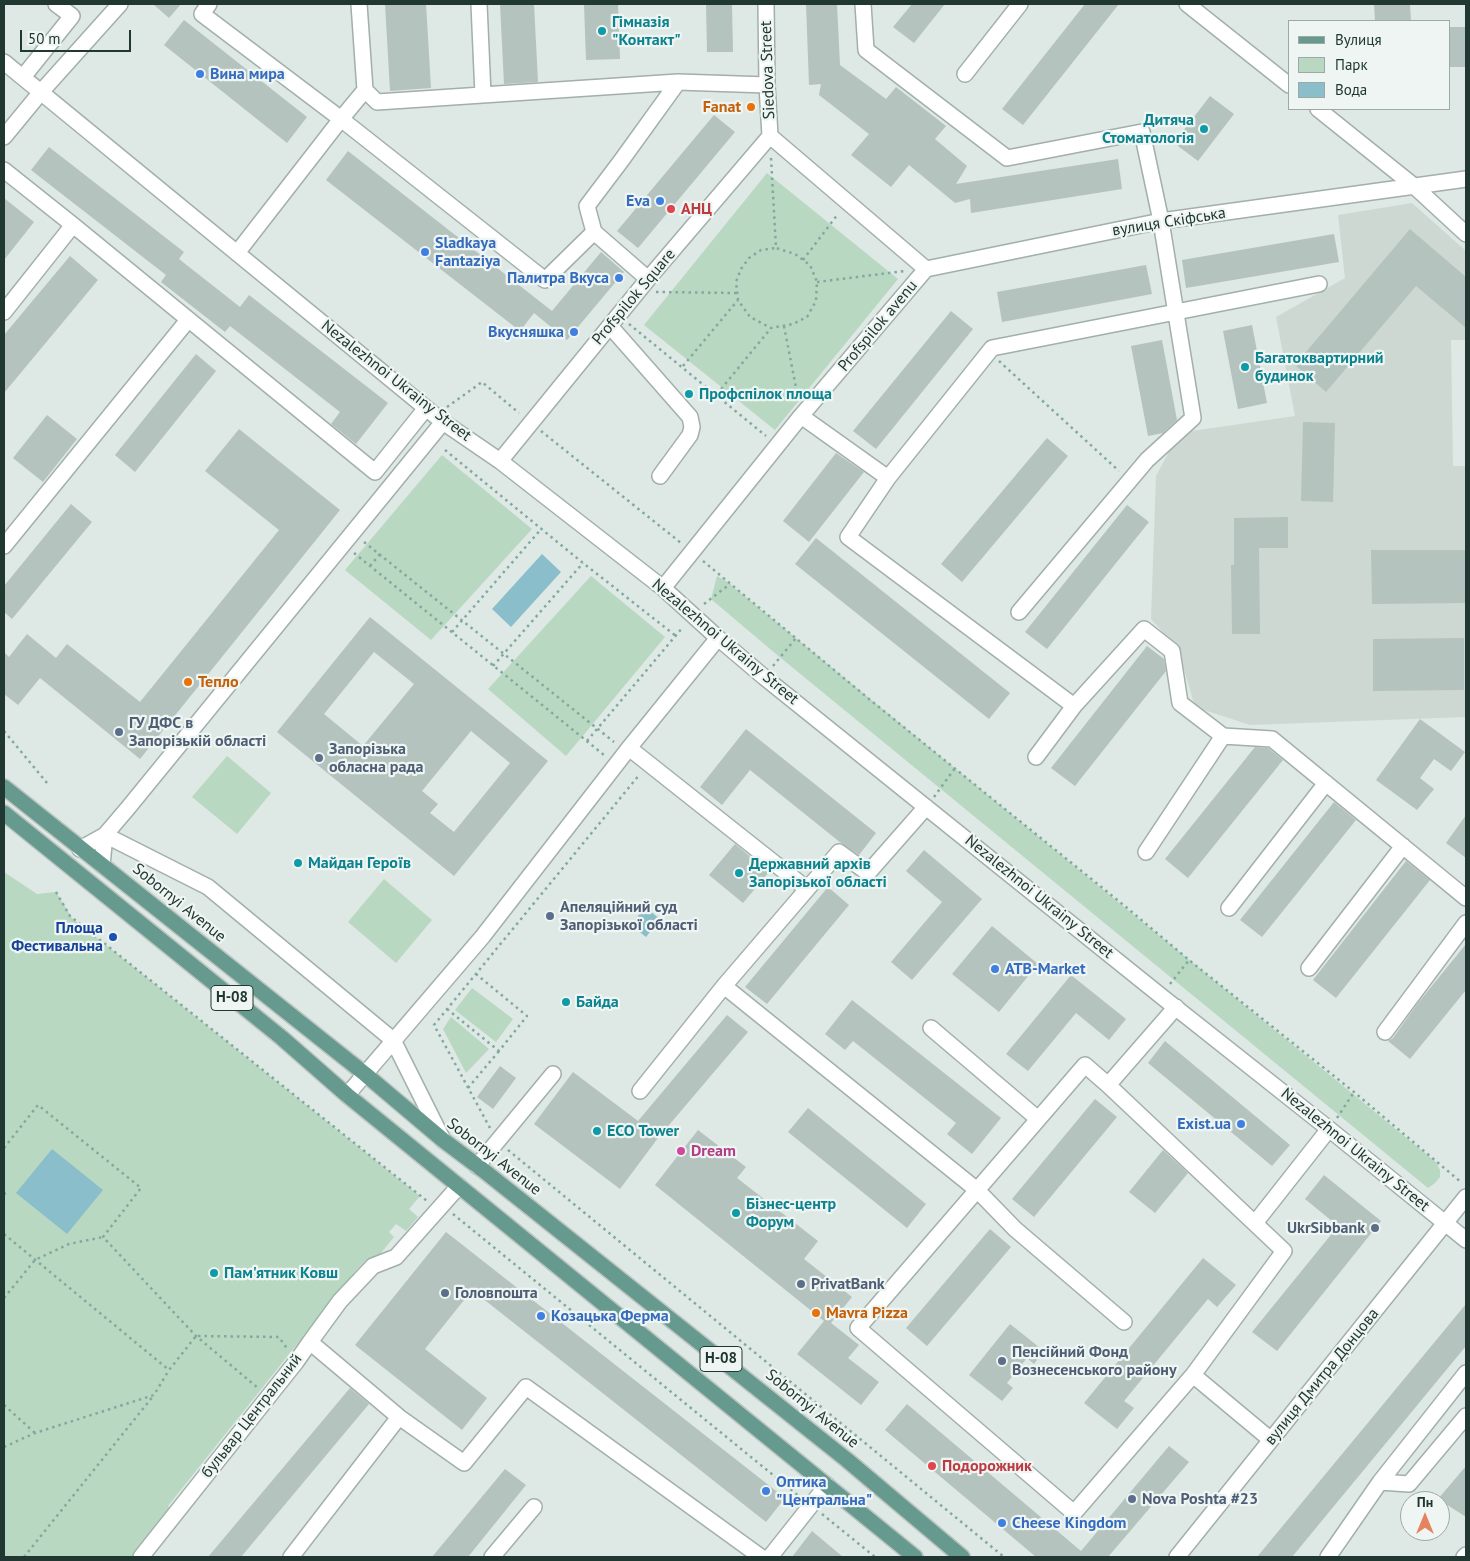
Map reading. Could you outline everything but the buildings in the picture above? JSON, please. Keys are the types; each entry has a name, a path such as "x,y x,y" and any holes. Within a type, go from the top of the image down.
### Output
{"main road":[{"name":"Sobornyi Avenue","path":"4,787 365,1074 443,1140 847,1460 962,1557"},
{"name":"Н-08","path":"4,813 282,1038 347,1095 458,1186 915,1557"},
{"path":"102,864 104,878 117,905"},
{"path":"458,1186 477,1166"}],"street":[{"path":"22,77 72,16 56,4"},
{"path":"4,137 41,92 120,4"},
{"path":"209,4 202,14 545,280 594,232"},
{"path":"359,4 365,90 377,102 678,82 767,85"},
{"path":"478,4 483,95"},
{"name":"Siedova Street","path":"766,4 770,136"},
{"path":"863,4 866,50 1007,158 1142,132 1161,221 1193,418 1147,460 1019,612"},
{"path":"965,74 1020,4"},
{"path":"1188,4 1288,84"},
{"name":"Nezalezhnoi Ukrainy Street","path":"4,62 443,422 500,461 664,588 764,677 1176,1008 1329,1128 1466,1240"},
{"path":"648,278 594,232 587,206 678,82"},
{"path":"236,253 365,90"},
{"path":"1319,110 1414,186 1466,234"},
{"name":"Profspilok avenu","path":"664,588 801,416 926,269 770,136"},
{"name":"Profspilok Square","path":"500,461 648,278 770,136"},
{"path":"4,170 74,225 375,472 426,408"},
{"name":"вулиця Скіфська","path":"926,269 1161,221 1466,179"},
{"path":"4,312 74,225"},
{"path":"1074,706 848,536 888,478 992,348 1319,284"},
{"path":"4,546 188,320"},
{"path":"614,321 690,418 692,427 690,435 660,476"},
{"path":"801,416 888,478"},
{"path":"80,849 105,834 443,422"},
{"path":"1036,757 1074,706 1144,629 1172,651 1180,703 1223,736 1272,738 1466,898"},
{"path":"347,1095 483,936 629,748 718,638"},
{"path":"1146,852 1223,736"},
{"path":"629,748 808,889"},
{"path":"1229,908 1326,783"},
{"path":"640,1091 724,986 839,852 868,873 926,807"},
{"path":"102,864 105,834"},
{"path":"105,834 208,887 393,1040 443,1140"},
{"path":"1309,968 1403,846"},
{"path":"1385,1032 1466,923"},
{"path":"724,986 977,1190 1015,1228 1124,1322"},
{"path":"1108,1085 1176,1008"},
{"path":"931,1028 1038,1119"},
{"path":"1085,1065 1284,1251 1193,1375 1074,1513 858,1328 977,1190 1085,1065"},
{"path":"477,1166 552,1074"},
{"path":"1255,1223 1329,1128"},
{"path":"310,1342 340,1302 373,1266 396,1257 458,1186"},
{"name":"вулиця Дмитра Донцова","path":"1177,1557 1466,1197"},
{"name":"бульвар Центральний","path":"141,1557 310,1342 398,1417 464,1464 526,1387 760,1557"},
{"path":"1328,1557 1380,1482 1466,1373"},
{"path":"1193,1375 1271,1440"},
{"path":"1380,1482 1409,1484 1466,1416"},
{"path":"291,1557 398,1417"},
{"path":"770,1557 827,1485"},
{"path":"492,1557 534,1507"}],"path":[{"path":"770,136 776,248"},
{"path":"803,260 847,202"},
{"path":"776,248 795,254 810,265 817,282 816,301 807,317 793,324 770,328 750,317 738,300 736,282 741,269 749,258 761,250 776,248"},
{"path":"817,282 926,269"},
{"path":"638,291 737,293"},
{"path":"683,367 738,300"},
{"path":"614,321 683,367 778,445"},
{"path":"784,326 801,416"},
{"path":"717,394 770,328"},
{"path":"989,352 1129,481"},
{"path":"482,382 530,423 693,552 1189,960 1354,1092 1466,1187"},
{"path":"446,450 583,563 676,636"},
{"path":"452,632 542,528"},
{"path":"364,541 614,742"},
{"path":"353,552 604,755"},
{"path":"370,566 380,554"},
{"path":"493,666 583,563"},
{"path":"587,741 704,603 730,584"},
{"path":"764,677 796,638"},
{"path":"4,731 47,783"},
{"path":"648,763 434,1025 497,1141 1004,1557"},
{"path":"926,807 955,768"},
{"path":"56,892 72,918 424,1200 448,1210 875,1557"},
{"path":"1161,996 1189,960"},
{"path":"468,1088 527,1016 476,974"},
{"path":"447,1009 499,1051"},
{"path":"1329,1128 1354,1092"},
{"path":"4,1148 38,1105 141,1188 103,1237 69,1244 35,1260 4,1298"},
{"path":"4,1234 169,1370"},
{"path":"103,1237 196,1336 268,1397"},
{"path":"196,1336 279,1337 296,1362"},
{"path":"24,1557 154,1394 169,1370 196,1336"},
{"path":"4,1447 35,1433 154,1394"},
{"path":"4,1405 35,1433"}],"shaded area":[{"path":"1412,203 1466,251 1466,340 1451,340 1453,466 1466,466 1466,717 1250,725 1195,707 1178,649 1151,619 1156,476 1170,450 1192,431 1295,416 1276,317 1345,278 1338,215"}],"green space":[{"path":"767,173 898,279 775,430 644,325"},
{"path":"442,455 532,529 431,640 345,570"},
{"path":"591,576 665,637 566,756 488,689"},
{"path":"717,576 726,581 1436,1162 1440,1170 1440,1177 1435,1183 1428,1188 776,654 711,599"},
{"path":"227,756 271,793 237,834 192,797"},
{"path":"4,872 37,894 56,892 72,918 420,1196 409,1209 418,1217 406,1231 396,1224 389,1232 394,1237 372,1264 366,1260 357,1269 168,1506 171,1509 133,1557 4,1557"},
{"path":"384,879 432,920 396,963 348,922"},
{"path":"472,988 513,1019 496,1042 455,1010"},
{"path":"451,1017 489,1049 466,1073 443,1029"}],"water":[{"path":"542,554 561,572 511,627 492,609"},
{"path":"645,907 660,919 646,937 631,925"},
{"path":"52,1149 103,1190 67,1234 16,1193"}],"place":[{"name":"Гімназія \"Контакт\"","path":"602,31"},
{"name":"Вина мира","path":"200,74"},
{"name":"Fanat","path":"751,107"},
{"name":"Дитяча Стоматологія","path":"1204,129"},
{"name":"Eva","path":"660,201"},
{"name":"АНЦ","path":"671,209"},
{"name":"Sladkaya Fantaziya","path":"425,252"},
{"name":"Палитра Вкуса","path":"619,278"},
{"name":"Вкусняшка","path":"574,332"},
{"name":"Багатоквартирний будинок","path":"1245,367"},
{"name":"Профспілок площа","path":"689,394"},
{"name":"Тепло","path":"188,682"},
{"name":"ГУ ДФС в Запорізькій області","path":"119,732"},
{"name":"Запорізька обласна рада","path":"319,758"},
{"name":"Майдан Героїв","path":"298,863"},
{"name":"Державний архів Запорізької області","path":"739,873"},
{"name":"Апеляційний суд Запорізької області","path":"550,916"},
{"name":"Площа Фестивальна","path":"113,937"},
{"name":"ATB-Market","path":"995,969"},
{"name":"Байда","path":"566,1002"},
{"name":"Exist.ua","path":"1241,1124"},
{"name":"ECO Tower","path":"597,1131"},
{"name":"Dream","path":"681,1151"},
{"name":"Бізнес-центр Форум","path":"736,1213"},
{"name":"UkrSibbank","path":"1375,1228"},
{"name":"Пам'ятник Ковш","path":"214,1273"},
{"name":"PrivatBank","path":"801,1284"},
{"name":"Головпошта","path":"445,1293"},
{"name":"Mavra Pizza","path":"816,1313"},
{"name":"Козацька Ферма","path":"541,1316"},
{"name":"Пенсійний Фонд Вознесенського району","path":"1002,1361"},
{"name":"Подорожник","path":"932,1466"},
{"name":"Оптика \"Центральна\"","path":"766,1491"},
{"name":"Nova Poshta #23","path":"1132,1499"},
{"name":"Cheese Kingdom","path":"1002,1523"}]}
